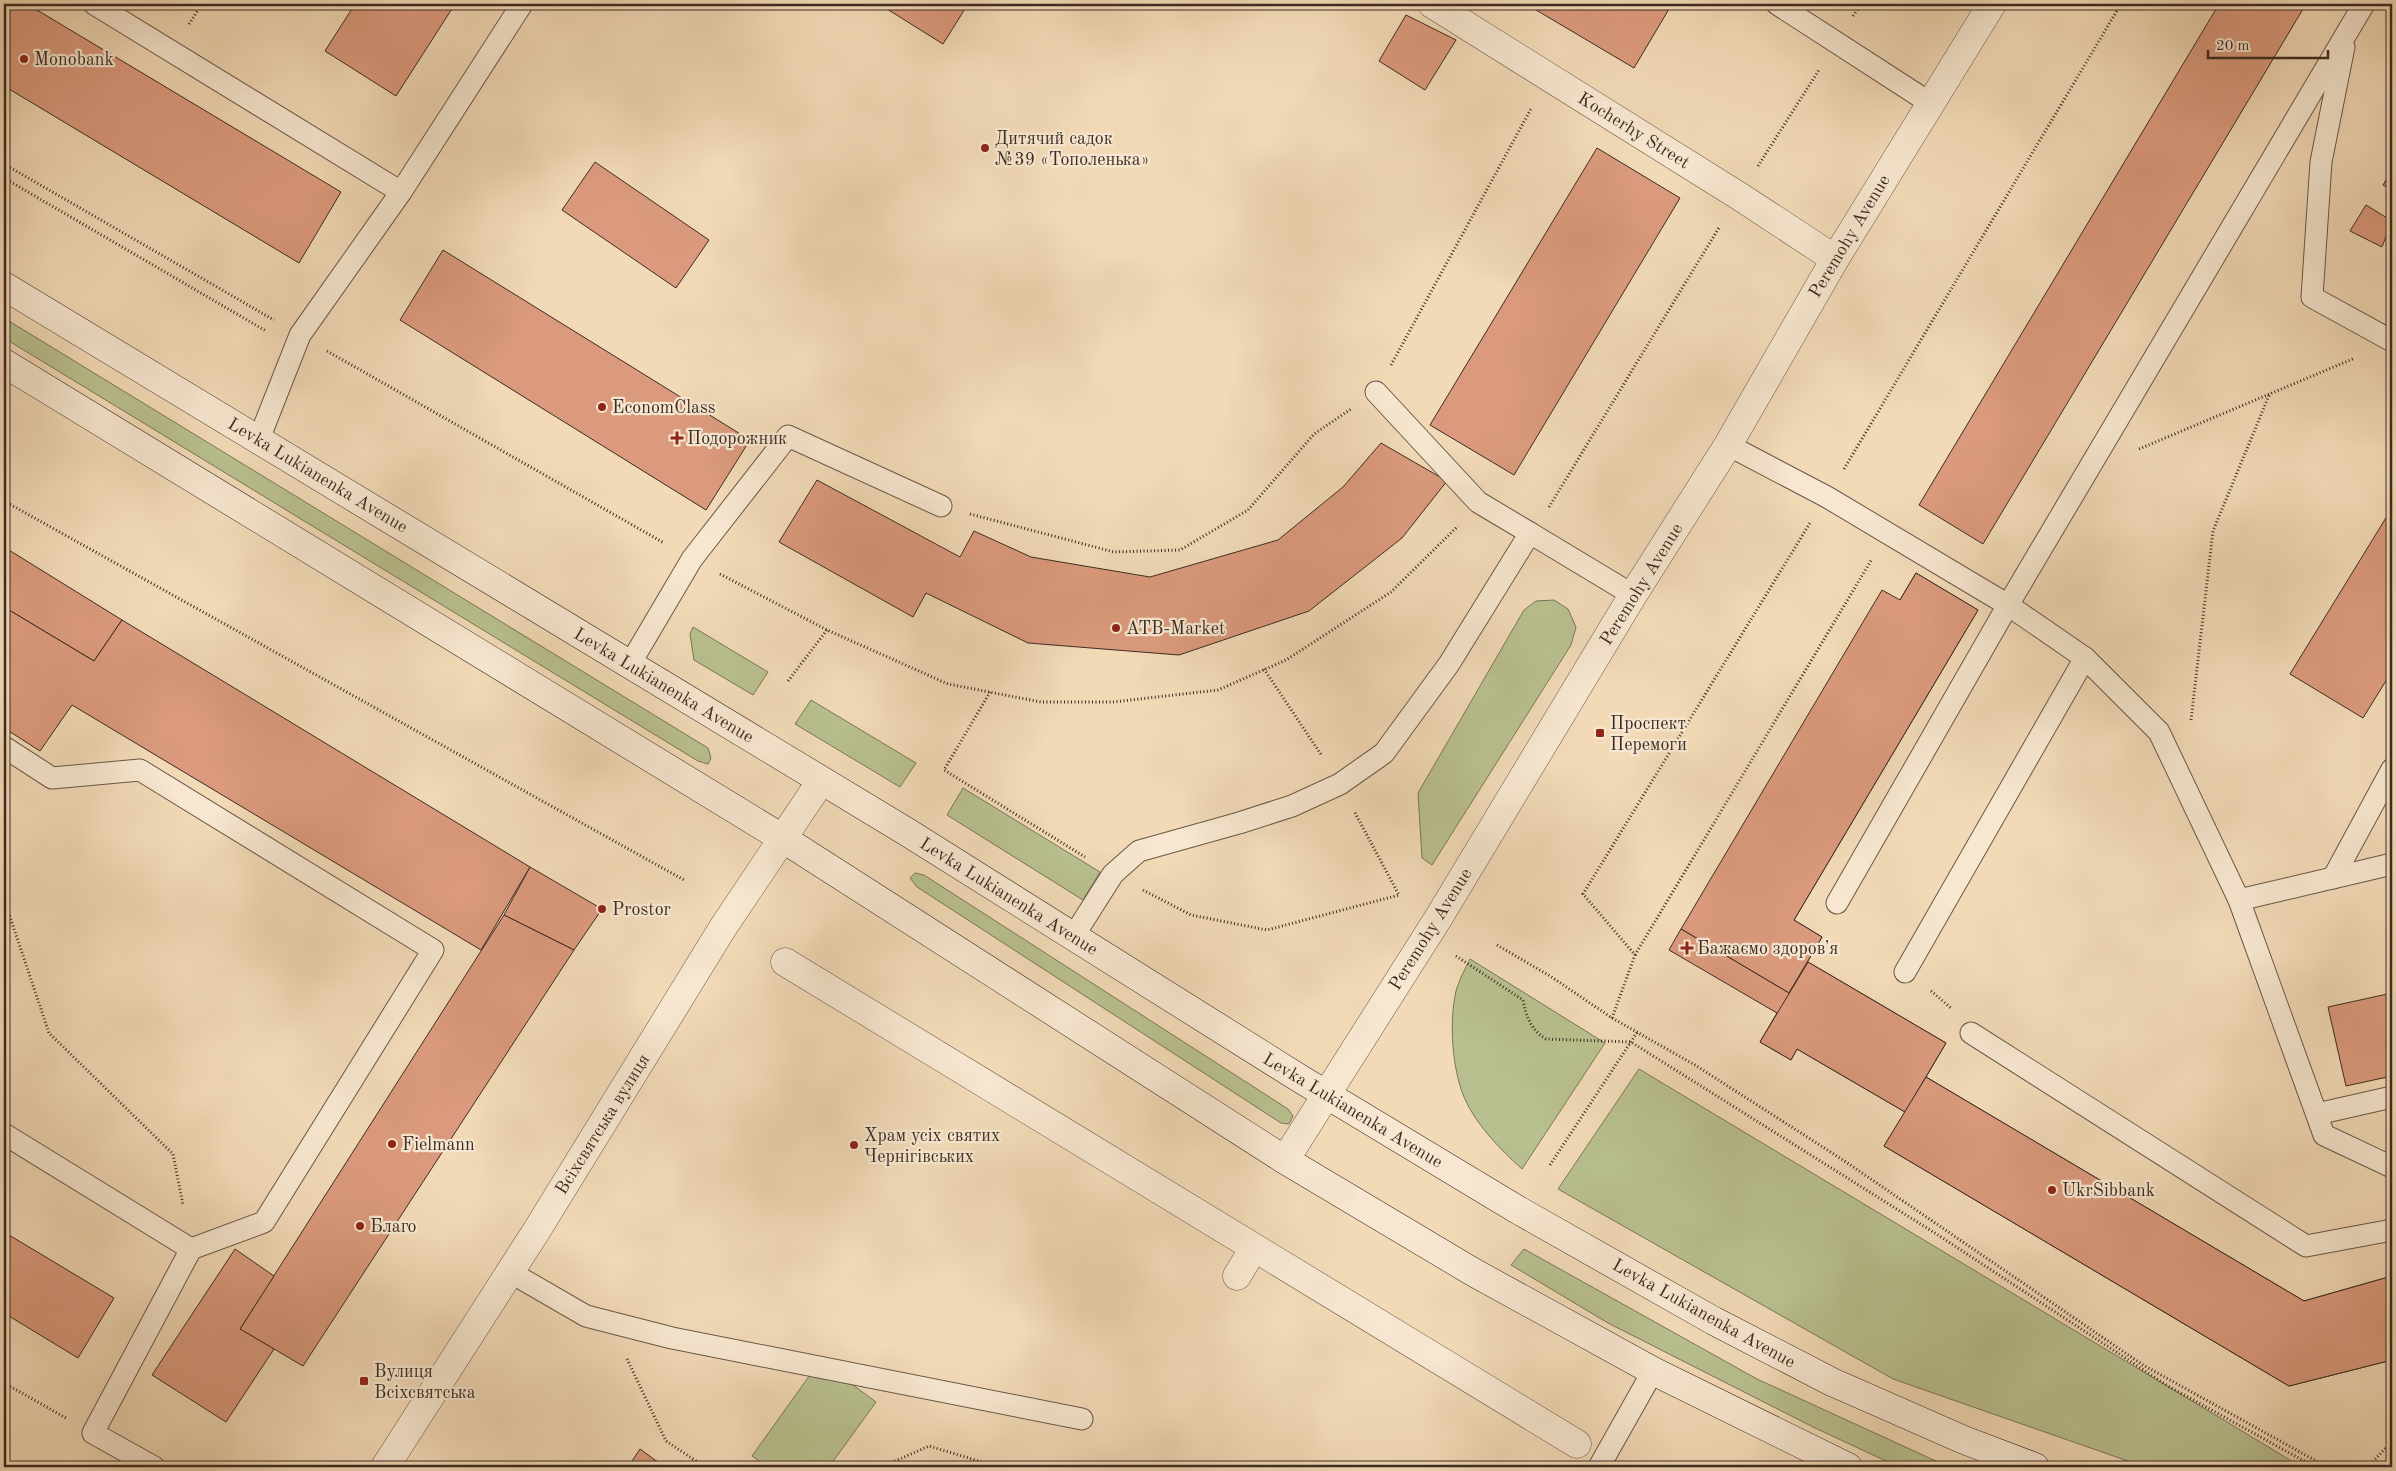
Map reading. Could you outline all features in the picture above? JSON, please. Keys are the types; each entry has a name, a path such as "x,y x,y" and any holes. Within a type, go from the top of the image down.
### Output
{"main road":[{"name":"Kocherhy Street","path":"1432,4 1739,196 1835,259"},
{"name":"Peremohy Avenue","path":"1285,1160 1426,936 1633,595 1728,445 1835,259 1992,4"},
{"name":"Levka Lukianenka Avenue","path":"4,286 908,832 1326,1095 1518,1210 1714,1321 1832,1382 1964,1440 2035,1467"},
{"path":"4,363 782,838 1285,1160 1473,1272 1653,1371 1848,1467"},
{"name":"Всіхсвятська вулиця","path":"385,1467 510,1272 722,929 821,781"},
{"path":"785,962 1577,1444"},
{"path":"1237,1276 1254,1248"}],"lane":[{"path":"94,4 401,192"},
{"path":"258,439 298,341 401,192 522,4"},
{"path":"1777,4 1930,102"},
{"path":"1837,904 2008,605 2364,4"},
{"path":"2347,32 2322,162 2312,297 2392,341"},
{"path":"1376,392 1478,502 1633,595"},
{"path":"630,664 692,559 788,436 941,506"},
{"path":"1728,445 1827,497 2008,605 2085,658 2159,732 2239,900 2324,1135 2392,1166"},
{"path":"1073,937 1113,874 1139,851 1239,824 1292,806 1340,784 1384,753 1449,664 1530,534"},
{"path":"1905,972 2085,658"},
{"path":"4,747 52,778 140,770 433,950 264,1222 192,1249 93,1434 154,1467"},
{"path":"2333,878 2392,769"},
{"path":"2239,900 2392,864"},
{"path":"1971,1033 2306,1246 2392,1230"},
{"path":"2317,1114 2392,1097"},
{"path":"4,1134 192,1249"},
{"path":"510,1272 586,1316 609,1322 682,1340 1082,1419"},
{"path":"1599,1467 1653,1371"}],"path":[{"path":"1545,515 1739,196 1861,4"},
{"path":"1827,497 2121,4"},
{"path":"941,506 1028,531 1114,552 1180,550 1248,510 1314,434 1376,392 1548,77"},
{"path":"4,164 298,341"},
{"path":"4,178 692,559 827,630 948,684 1041,702 1113,702 1218,690 1286,660 1391,592 1464,519 1478,502"},
{"path":"2088,470 2358,357"},
{"path":"2190,724 2213,531 2270,393"},
{"path":"4,501 684,880"},
{"path":"1635,955 1583,894 1810,522"},
{"path":"1612,1018 1635,955 1887,533"},
{"path":"788,681 827,630"},
{"path":"944,770 990,692"},
{"path":"4,899 49,1033 173,1154 192,1249"},
{"path":"1426,936 1523,1000 1526,1016 1537,1034 1546,1039 1632,1042 1938,1235 2168,1386 2315,1467"},
{"path":"1497,945 1550,976 1612,1018 1638,1031 1694,1065 1843,1160 2143,1365 2327,1467"},
{"path":"1550,1165 1638,1031"},
{"path":"609,1322 666,1441 705,1467"},
{"path":"4,1383 93,1434"},
{"path":"2368,1467 2392,1441"},
{"path":"882,1467 929,1446 998,1467"}],"green space":[{"path":"4,318 708,748 711,758 708,764 698,761 4,338"},
{"path":"1554,600 1568,609 1576,627 1571,645 1432,865 1422,858 1418,793 1524,610 1536,601"},
{"path":"693,627 768,672 753,695 694,660 690,634"},
{"path":"811,700 916,763 900,787 795,724"},
{"path":"963,788 1100,872 1083,900 947,815"},
{"path":"915,873 924,875 1288,1109 1293,1116 1289,1124 1281,1123 917,887 910,878"},
{"path":"1470,959 1605,1043 1522,1169 1497,1145 1475,1117 1464,1097 1457,1073 1452,1031 1454,1003 1456,991"},
{"path":"1639,1069 2301,1467 2145,1467 1893,1379 1558,1189"},
{"path":"1524,1249 1757,1379 1949,1467 1899,1467 1815,1428 1608,1323 1511,1265"},
{"path":"820,1361 876,1402 829,1467 768,1467 752,1456"}],"building":[{"path":"4,4 27,4 341,192 299,263 4,86"},
{"path":"355,4 455,4 396,96 325,51"},
{"path":"879,4 968,4 943,44"},
{"path":"1526,4 1672,4 1634,68"},
{"path":"2219,4 2306,4 1983,544 1919,505"},
{"path":"1406,15 1456,40 1425,90 1379,61"},
{"path":"1597,148 1680,198 1514,475 1430,425"},
{"path":"595,162 709,240 676,288 562,210"},
{"path":"2392,170 2392,190 2383,185"},
{"path":"2366,205 2392,221 2382,247 2350,231"},
{"path":"443,250 750,440 706,510 400,320"},
{"path":"1381,443 1447,481 1402,538 1309,611 1179,655 1028,643 926,593 913,617 779,542 817,480 960,557 974,531 1031,557 1150,577 1278,540 1343,487"},
{"path":"2392,508 2392,671 2363,718 2290,674"},
{"path":"4,547 122,620 94,661 4,607"},
{"path":"1916,573 1978,610 1794,920 1822,937 1789,993 1698,939"},
{"path":"1916,573 1978,610 1794,920 1822,937 1789,993 1681,929 1882,590 1900,600"},
{"path":"4,607 94,661 122,620 530,867 481,950 72,705 40,751 4,728"},
{"path":"530,867 602,909 574,950 504,915"},
{"path":"504,915 574,950 303,1366 240,1329"},
{"path":"1681,929 1789,993 1808,962 1946,1043 1926,1077 2304,1301 2392,1276 2392,1360 2289,1386 1884,1146 1905,1112 1797,1049 1791,1060 1760,1042 1777,1013 1669,950"},
{"path":"1808,962 1946,1043 1905,1112 1797,1049 1791,1060 1760,1042"},
{"path":"2392,993 2392,1076 2346,1086 2328,1007"},
{"path":"1926,1077 2304,1301 2392,1276 2392,1360 2289,1386 1884,1146"},
{"path":"4,1232 114,1298 78,1358 4,1313"},
{"path":"235,1249 274,1276 240,1329 274,1349 226,1422 152,1375"},
{"path":"640,1449 655,1460 668,1467 628,1467"}],"place":[{"name":"Monobank","path":"24,59"},
{"name":"Дитячий садок №39 «Тополенька»","path":"985,148"},
{"name":"EconomClass","path":"602,407"},
{"name":"Подорожник","path":"677,438"},
{"name":"ATB-Market","path":"1116,628"},
{"name":"Проспект Перемоги","path":"1600,733"},
{"name":"Prostor","path":"602,909"},
{"name":"Бажаємо здоровʼя","path":"1687,948"},
{"name":"Fielmann","path":"392,1144"},
{"name":"Храм усіх святих Чернігівських","path":"854,1145"},
{"name":"UkrSibbank","path":"2052,1190"},
{"name":"Благо","path":"360,1226"},
{"name":"Вулиця Всіхсвятська","path":"364,1381"}]}
